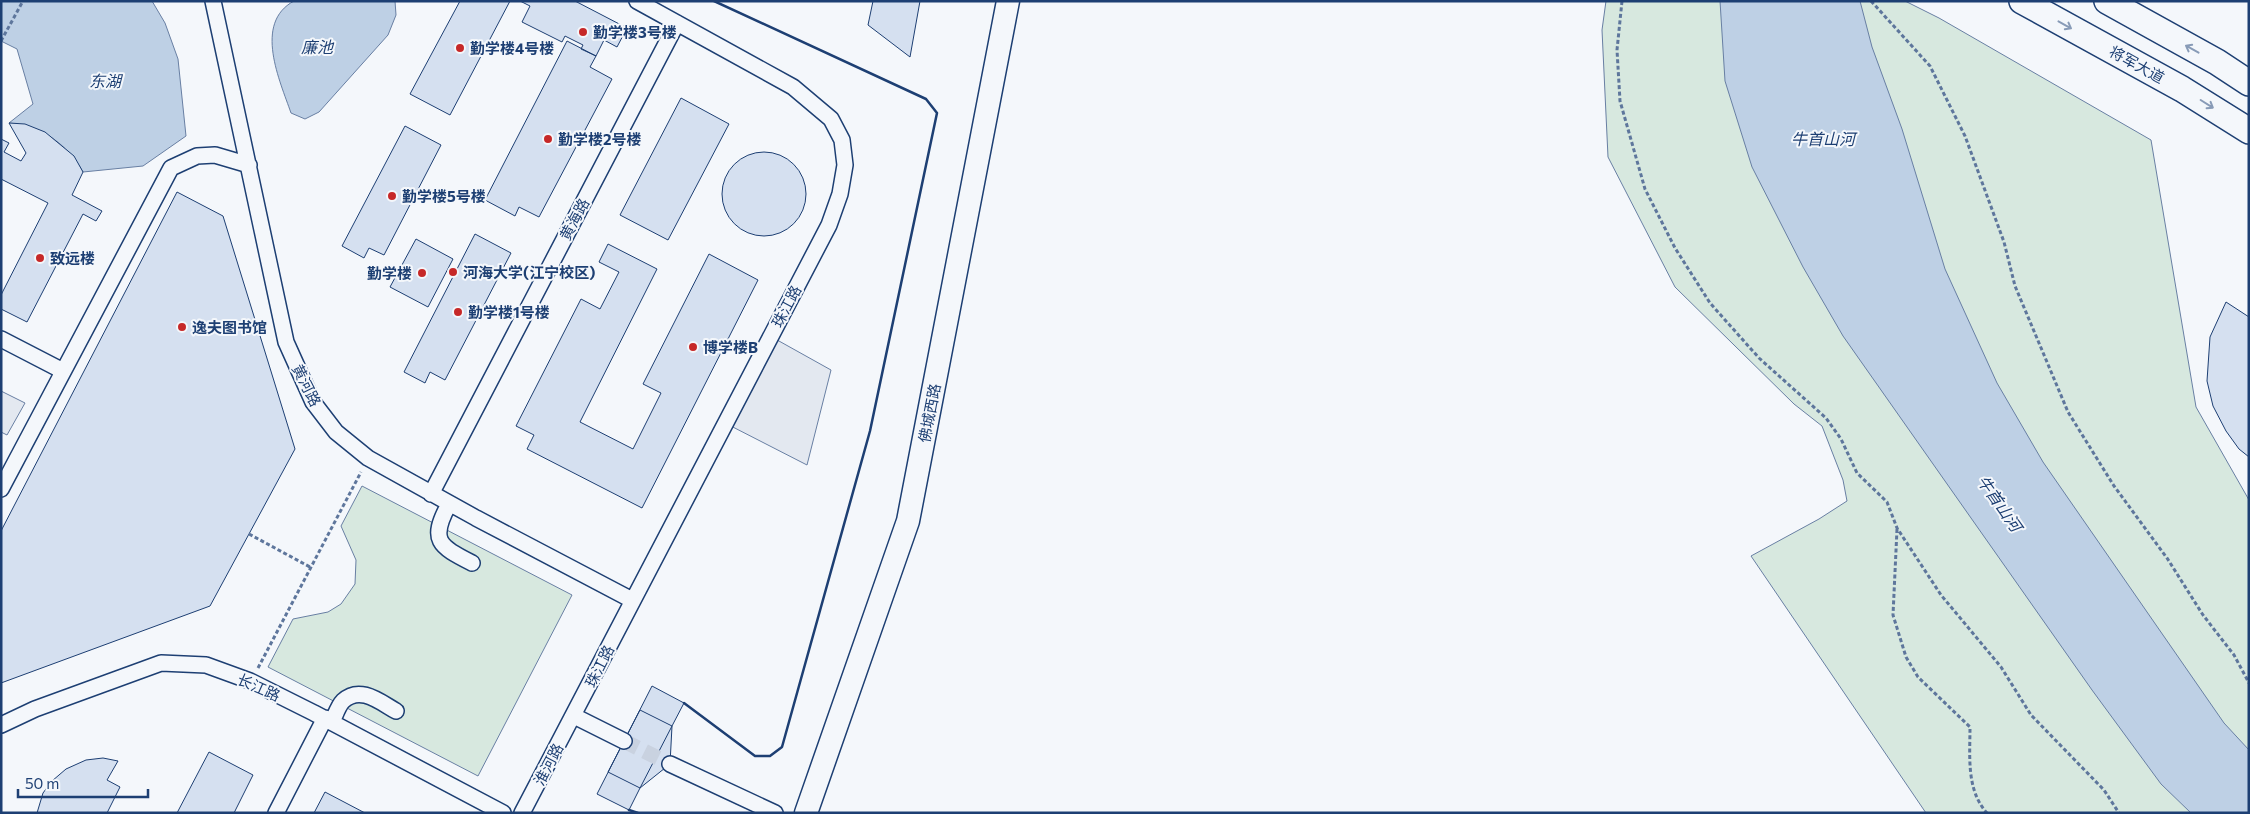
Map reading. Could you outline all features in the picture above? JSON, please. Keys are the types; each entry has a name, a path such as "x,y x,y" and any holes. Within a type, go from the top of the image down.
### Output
{"main road":[{"name":"佛城西路","path":"806,813 908,521 1008,1"},
{"name":"将军大道","path":"2022,1 2182,89 2249,131"},
{"path":"2107,1 2217,62 2249,83"}],"street":[{"name":"黄河路","path":"213,1 286,342 313,402 336,432 368,458 449,504 632,600"},
{"name":"珠江路","path":"574,716 632,600 829,225 840,194 845,165 842,140 831,119 794,86 676,24 637,1"},
{"name":"黄海路","path":"431,494 676,24"},
{"path":"3,479 171,168 197,156 215,155 249,165"},
{"path":"1,339 62,371"},
{"path":"449,504 440,521 438,534 441,543 447,550 472,564"},
{"name":"长江路","path":"1,725 35,709 161,663 206,664 250,682 328,720 503,813"},
{"path":"276,813 328,720 343,701 357,694 367,694 396,711"},
{"path":"574,716 624,741"},
{"name":"淮河路","path":"522,813 574,716"},
{"path":"670,764 775,813"}],"path":[{"path":"1,41 23,1"},
{"path":"1622,1 1617,50 1620,102 1645,189 1675,248 1710,303 1759,358 1826,418 1841,439 1857,473 1887,502 1897,528 1941,595 2001,667 2031,715 2104,790 2119,813"},
{"path":"1871,1 1930,66 1965,136 2004,242 2015,286 2068,412 2114,486 2167,558 2203,615 2234,655 2249,683"},
{"path":"250,682 368,458"},
{"path":"1897,528 1893,615 1906,657 1918,677 1970,728 1970,778 1980,806 1986,813"},
{"path":"249,534 310,567"}],"shaded area":[{"path":"1606,1 1905,1 1939,18 2151,140 2196,407 2249,500 2249,813 1926,813 1751,556 1819,519 1847,501 1843,480 1822,426 1794,404 1675,287 1608,157 1602,30"},
{"path":"770,336 831,370 807,465 725,423"},
{"path":"1,391 25,403 7,435 1,432"},
{"path":"362,486 572,595 478,776 268,667 293,619 328,612 341,604 355,584 356,560 341,526"}],"water":[{"name":"东湖","path":"1,1 152,1 165,23 178,59 186,136 143,166 83,172 77,162 61,145 43,132 9,123 33,104 17,49 1,41"},
{"name":"廉池","path":"294,1 395,1 396,15 388,35 319,112 305,119 291,113 276,69 273,53 272,38 275,23 282,11"},
{"name":"牛首山河","path":"1720,1 1860,1 1872,47 1902,129 1945,269 1997,383 2043,462 2224,723 2249,750 2249,813 2191,813 2161,784 2092,690 1843,336 1803,267 1752,167 1725,81"}],"building":[{"name":"勤学楼4号楼","path":"460,1 510,1 450,115 410,94"},
{"name":"勤学楼3号楼","path":"520,1 575,1 627,28 617,47 604,40 596,56 581,49 583,45 565,36 562,42 522,22 530,6"},
{"path":"873,1 920,1 910,57 868,25"},
{"name":"勤学楼2号楼","path":"567,41 596,56 590,67 612,79 539,217 519,207 515,216 485,200"},
{"path":"681,98 729,124 668,240 620,215"},
{"name":"致远楼","path":"9,123 25,124 45,132 74,156 83,172 72,195 102,211 96,221 83,214 27,322 1,309 1,295 48,203 1,179 1,139 9,143 4,152 21,161 26,153"},
{"name":"勤学楼5号楼","path":"405,126 441,145 384,255 369,248 364,258 342,246"},
{"path":"756,152 772,152 788,159 799,170 806,186 803,210 794,224 788,229 772,236 756,236 740,229 729,218 722,202 722,186 729,170 740,159"},
{"name":"逸夫图书馆","path":"177,192 223,216 295,449 210,606 1,683 1,531"},
{"name":"勤学楼1号楼","path":"475,234 511,253 445,380 430,372 425,383 404,372"},
{"name":"勤学楼","path":"416,239 453,259 428,307 390,287"},
{"name":"博学楼B","path":"608,244 657,269 580,422 633,449 661,393 643,384 709,254 758,280 642,508 527,449 534,435 516,426 581,299 600,309 619,272 599,262"},
{"path":"2226,302 2249,317 2249,457 2239,449 2226,431 2213,406 2207,381 2210,337"},
{"path":"652,686 684,703 672,726 670,764 640,788 629,810 597,794"},
{"path":"640,710 672,726 640,788 608,772"},
{"path":"209,752 253,775 234,813 177,813"},
{"path":"103,758 118,761 107,780 120,787 107,813 37,813 43,793 52,781 66,769 86,760"},
{"path":"325,792 365,813 314,813"}],"tunnel":[{"path":"624,741 670,764"}],"wall":[{"path":"684,703 755,756 770,756 782,747 870,431 937,113 926,99 714,1"},
{"path":"629,810 638,813"}],"place":[{"name":"勤学楼3号楼","path":"583,32"},
{"name":"勤学楼4号楼","path":"460,48"},
{"name":"勤学楼2号楼","path":"548,139"},
{"name":"勤学楼5号楼","path":"392,196"},
{"name":"致远楼","path":"40,258"},
{"name":"河海大学(江宁校区)","path":"453,272"},
{"name":"勤学楼","path":"422,273"},
{"name":"勤学楼1号楼","path":"458,312"},
{"name":"逸夫图书馆","path":"182,327"},
{"name":"博学楼B","path":"693,347"}]}
